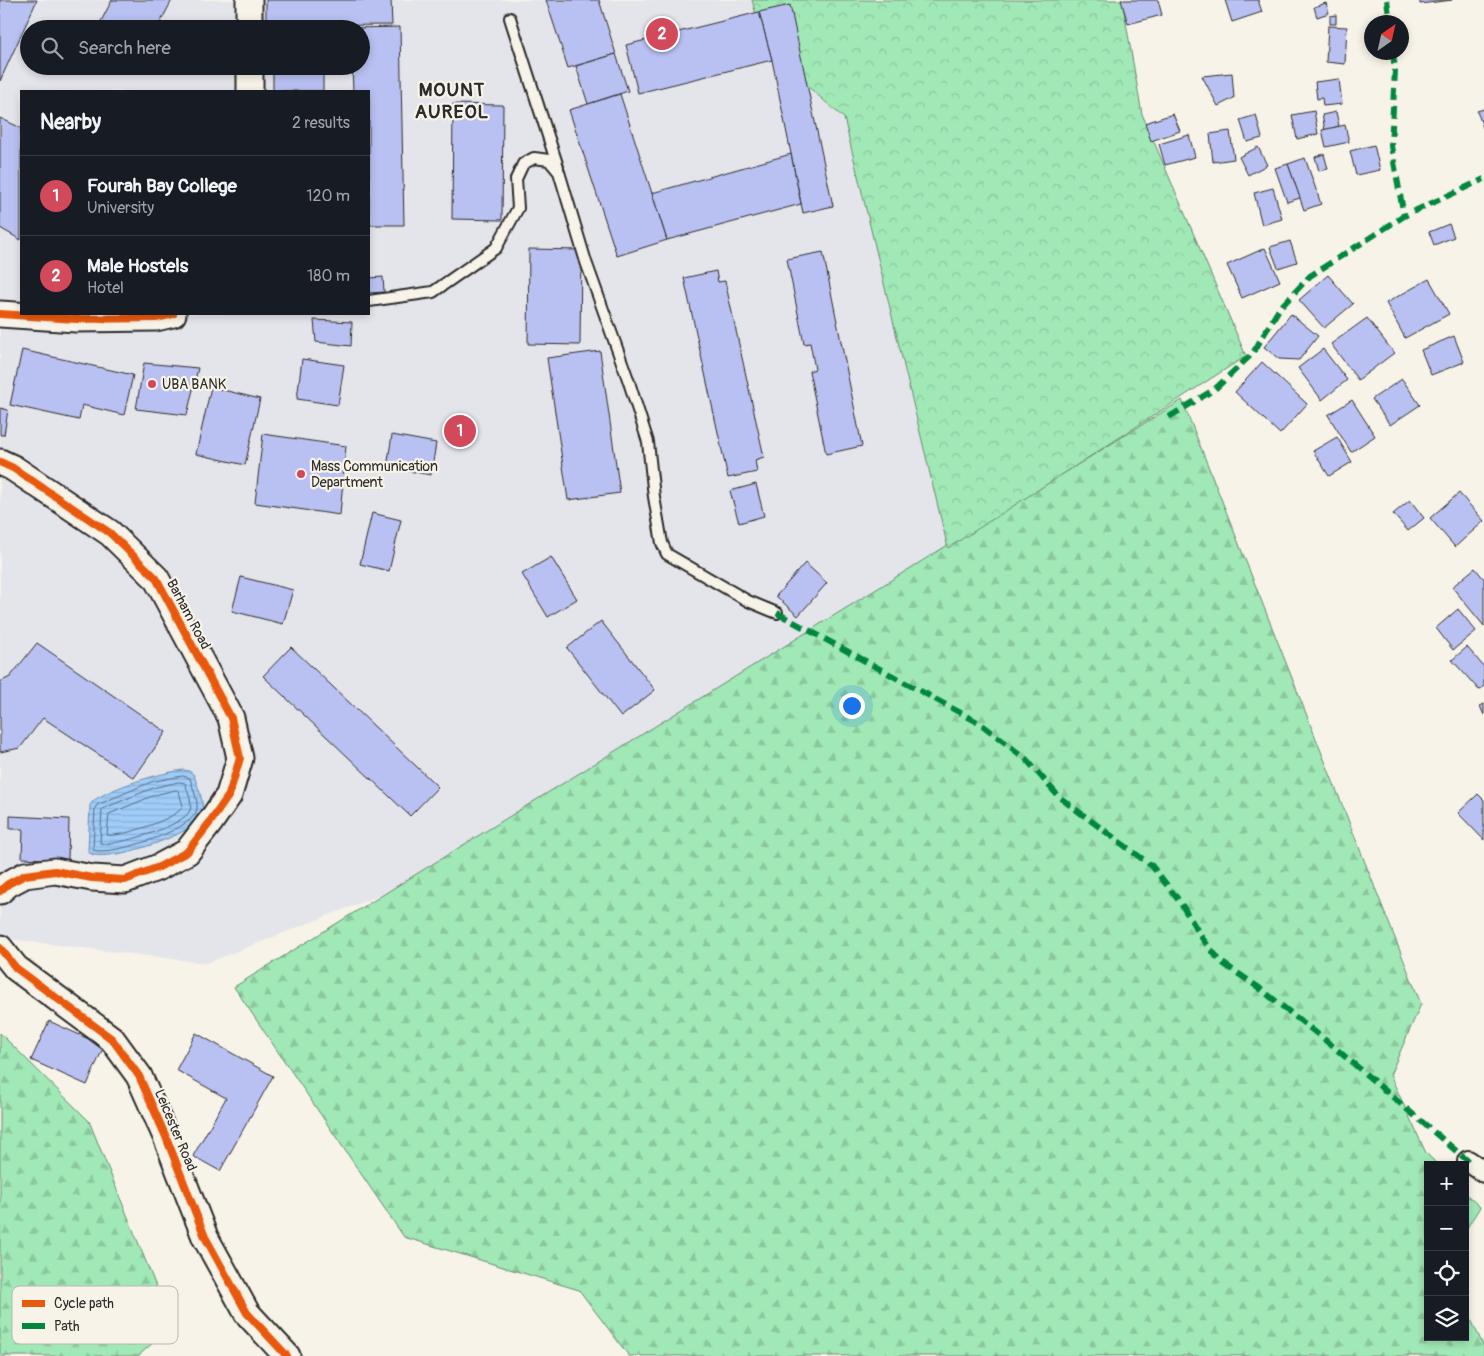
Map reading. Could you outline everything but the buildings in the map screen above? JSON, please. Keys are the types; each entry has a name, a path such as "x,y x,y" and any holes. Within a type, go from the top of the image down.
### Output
{"street":[{"path":"249,0 249,20"},
{"path":"250,75 250,90"},
{"path":"0,314 76,319 156,318 169,315"},
{"name":"Barham Road","path":"0,462 13,468 110,534 156,578 231,718 240,758 229,795 187,852 159,867 125,880 92,878 54,871 25,875 8,884 0,891"},
{"name":"Leicester Road","path":"0,948 16,968 112,1039 139,1076 206,1237 248,1313 287,1356"}],"lane":[{"path":"510,18 586,262 630,382 648,442 654,497 662,543 667,554 748,601 777,613"},
{"path":"370,300 433,292 496,248 518,208 516,179 523,164 534,158 549,160 559,172"}],"shaded area":[{"path":"0,0 752,0 766,50 844,118 948,548 495,850 207,963 0,938"}],"green space":[{"path":"752,0 1122,0 1142,114 1246,356 948,548 844,118 766,50"},
{"path":"1182,400 1421,1004 1390,1075 1426,1153 1434,1161 1424,1161 1424,1341 1469,1341 1469,1315 1484,1347 1484,1356 629,1356 579,1290 404,1237 234,987"},
{"path":"0,1033 89,1121 156,1286 12,1286 12,1344 152,1344 138,1356 0,1356"},
{"path":"1469,1197 1480,1207 1469,1225"}],"water":[{"path":"183,770 189,771 194,775 202,801 202,812 191,826 170,838 139,849 108,855 96,855 88,852 90,805 93,801 136,781"}],"marked path":[{"path":"1387,0 1389,15"},
{"path":"1394,60 1391,146 1404,216"},
{"path":"1169,417 1215,389 1253,353 1279,309 1310,276 1404,216 1484,179"},
{"path":"777,613 981,724 1026,759 1059,797 1152,866 1180,902 1202,938 1221,962 1258,987 1335,1048 1468,1161"}],"cycle path":[{"path":"0,314 76,319 156,318 169,315"},
{"path":"0,462 13,468 110,533 156,578 231,718 240,758 229,795 187,852 159,867 125,880 92,878 55,871 25,875 8,884 0,891"},
{"path":"0,948 16,968 112,1039 139,1076 166,1137 205,1237 247,1313 287,1356"}],"place":[{"name":"Male Hostels","path":"662,34"},
{"name":"UBA BANK","path":"152,384"},
{"name":"Fourah Bay College","path":"460,431"},
{"name":"Mass Communication Department","path":"301,474"}],"district":[{"name":"MOUNT AUREOL","path":"452,100"}]}
